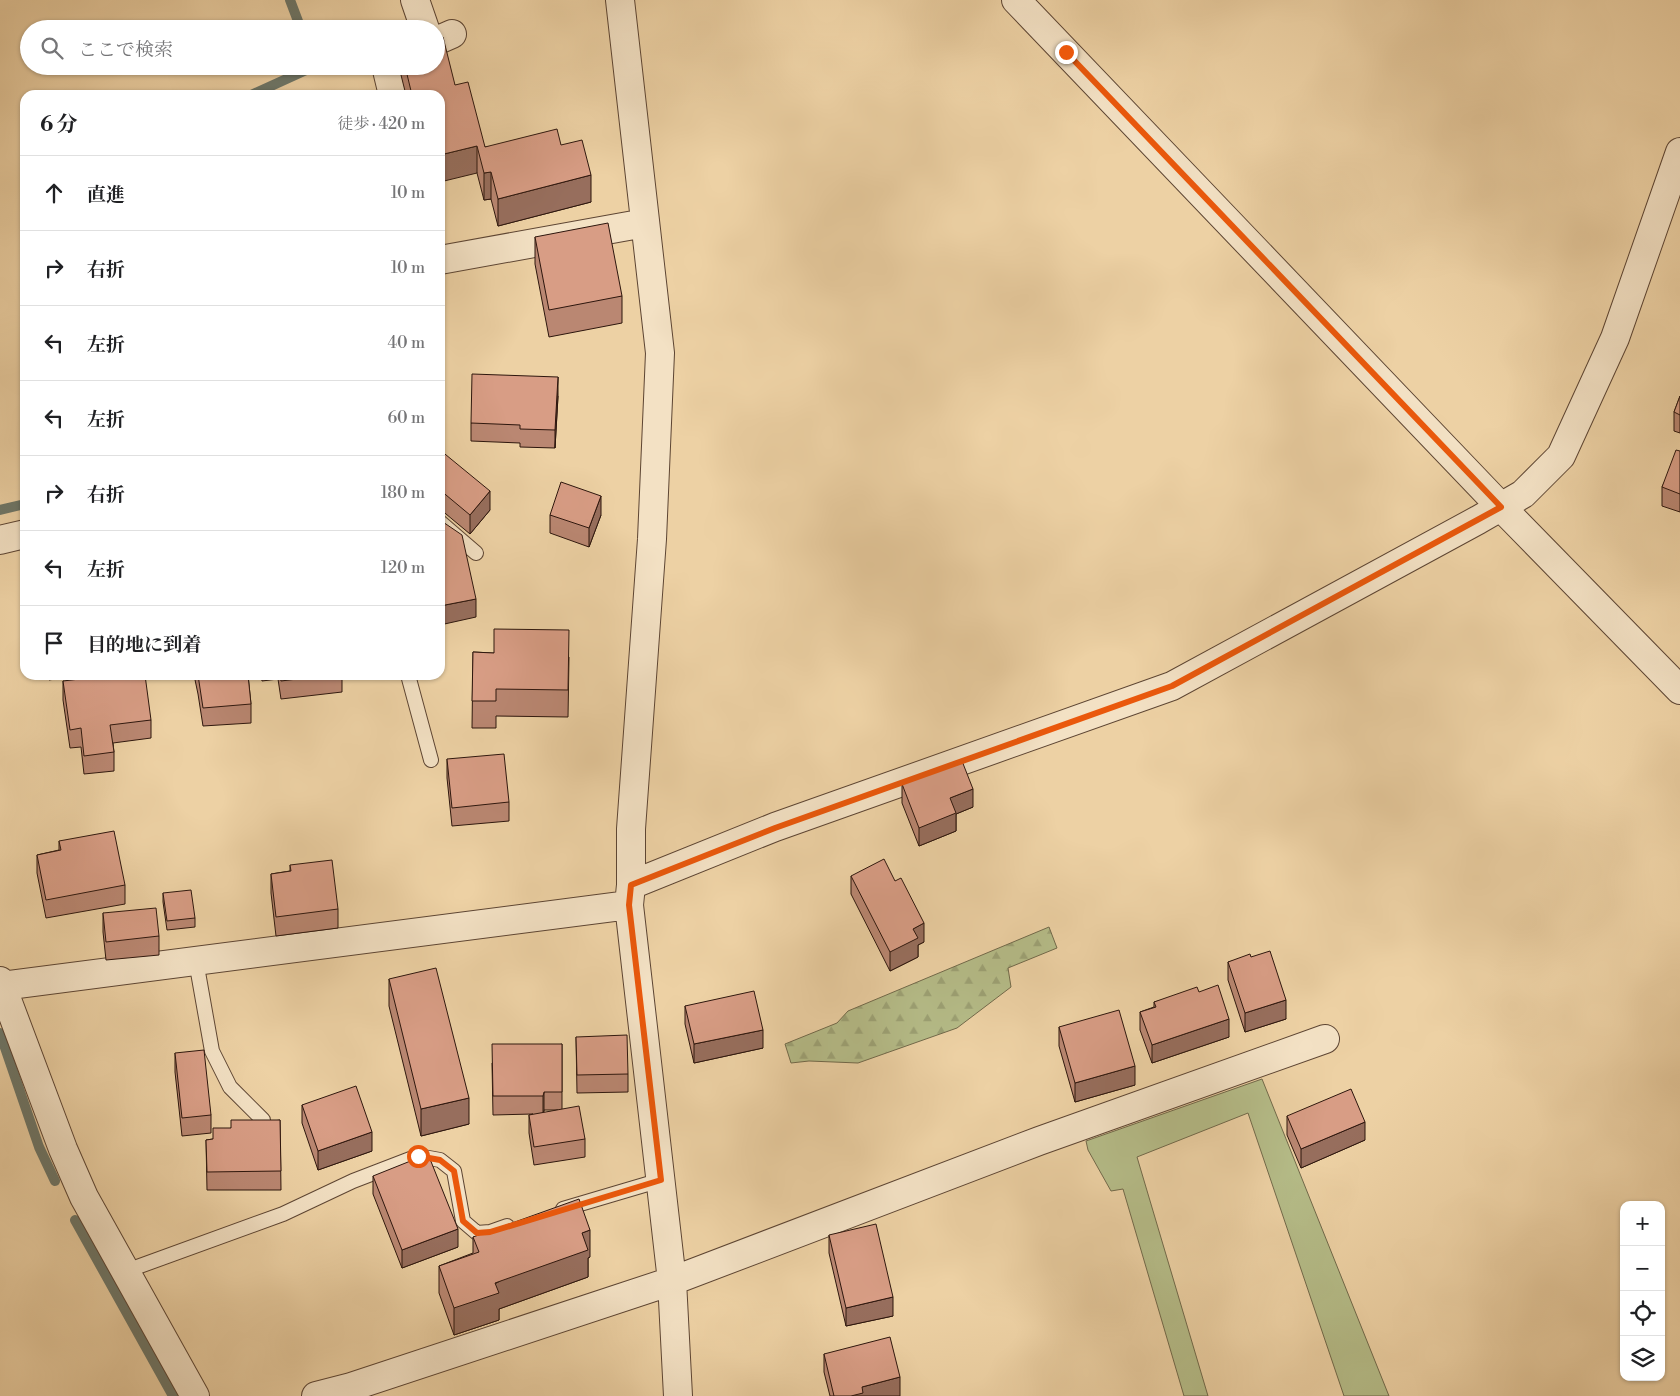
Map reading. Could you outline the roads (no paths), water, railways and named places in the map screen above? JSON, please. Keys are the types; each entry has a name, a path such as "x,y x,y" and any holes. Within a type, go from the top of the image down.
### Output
{"street":[{"path":"415,0 422,20"},
{"path":"620,0 660,353 652,539 631,829 630,895 672,1281 678,1396"},
{"path":"1016,0 1501,507 1680,690"},
{"path":"388,75 393,90"},
{"path":"195,1396 84,1197 63,1149 1,984 196,961 630,895 784,824 1172,686 1523,494 1561,456 1614,338 1680,152"},
{"path":"445,259 645,222"},
{"path":"0,540 20,535"},
{"path":"316,1396 360,1384 672,1281 1030,1145 1325,1039"}],"lane":[{"path":"445,526 476,553"},
{"path":"409,680 431,760"},
{"path":"196,961 212,1051 230,1087 262,1120"},
{"path":"126,1271 283,1214 353,1181 418,1156 440,1160 454,1171 463,1221 477,1233 490,1232 518,1223"},
{"path":"547,1214 661,1180"}],"waterway":[{"path":"290,0 298,20"},
{"path":"262,90 295,75"},
{"path":"0,510 20,505"},
{"path":"0,1033 39,1147 55,1181"},
{"path":"75,1220 173,1396"}]}
